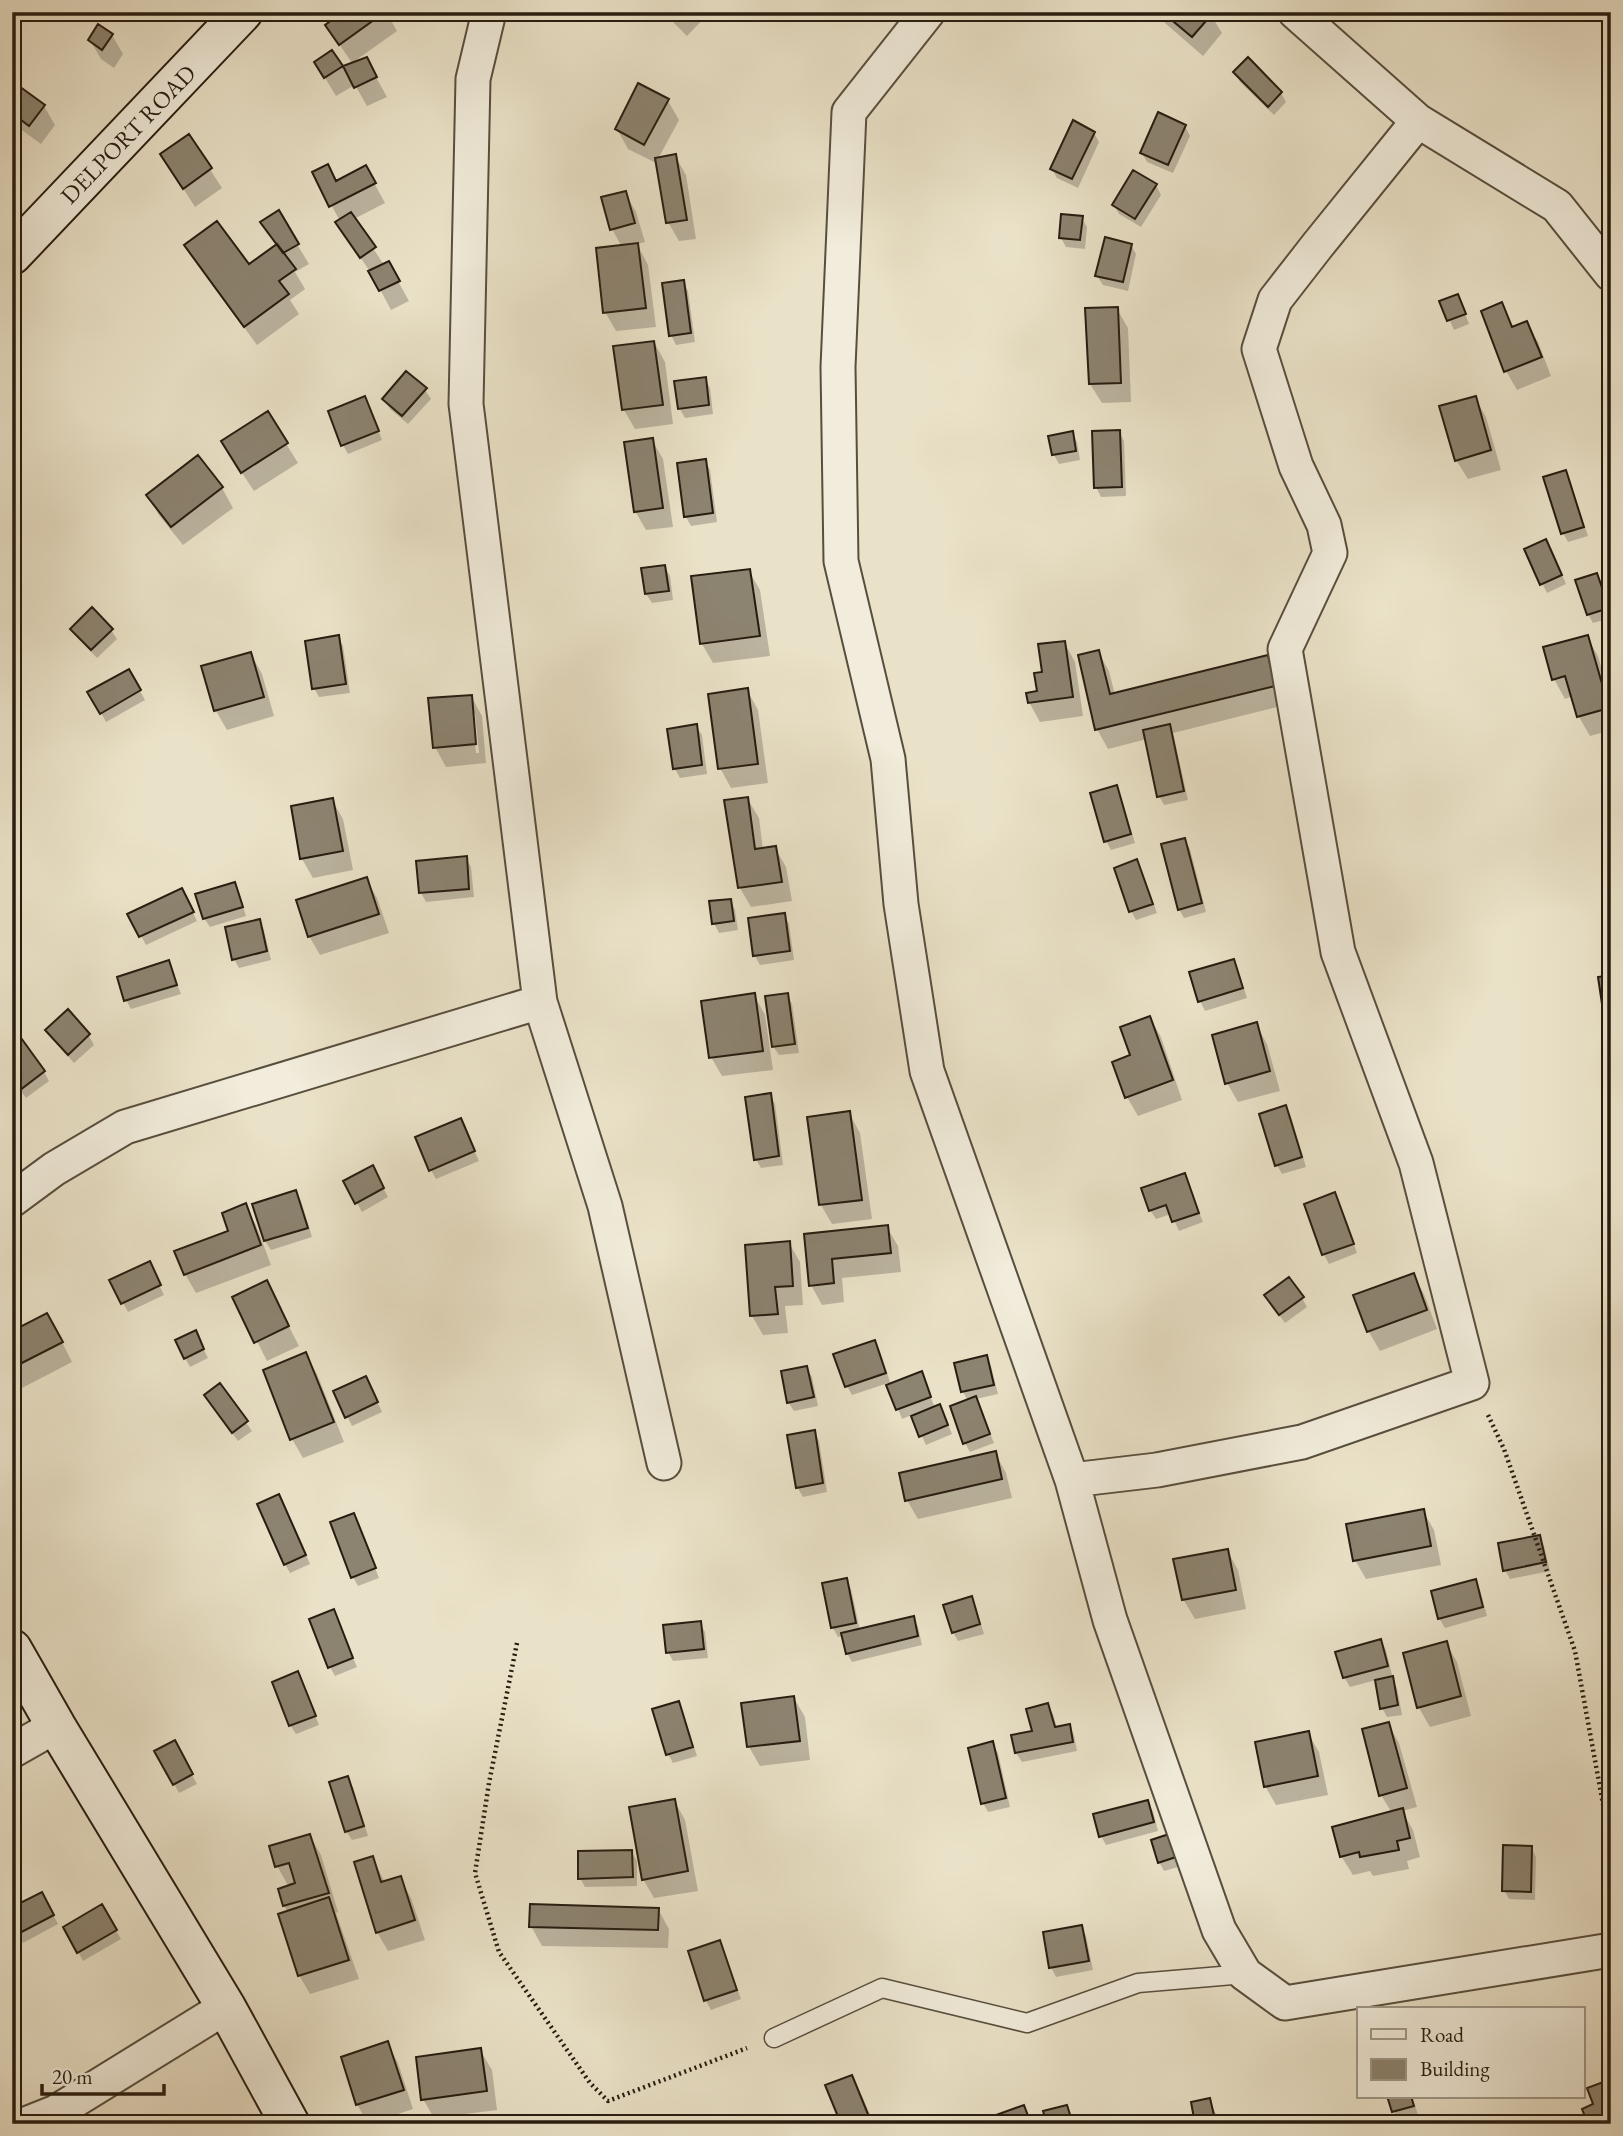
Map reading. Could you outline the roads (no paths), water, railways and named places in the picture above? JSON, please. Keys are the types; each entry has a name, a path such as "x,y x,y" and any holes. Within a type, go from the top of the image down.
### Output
{"street":[{"name":"DELPORT ROAD","path":"12,255 243,12"},
{"path":"489,12 473,79 466,404 540,1002 605,1206 664,1464"},
{"path":"928,12 849,112 838,367 841,561 888,759 901,904 927,1071 1072,1480 1110,1620 1219,1930 1245,1974 1285,2003 1611,1950"},
{"path":"1295,12 1418,121 1557,206 1611,274"},
{"path":"1072,1480 1157,1469 1302,1441 1472,1383 1416,1163 1338,952 1285,649 1330,554 1324,525 1296,466 1259,349 1275,300 1418,121"},
{"path":"12,1200 54,1170 125,1127 540,1002"},
{"path":"12,1648 56,1726 226,2007 290,2124"},
{"path":"12,1751 56,1726"},
{"path":"26,2124 56,2112 226,2007"}],"lane":[{"path":"774,2038 882,1988 1027,2023 1138,1983 1245,1974"}]}
